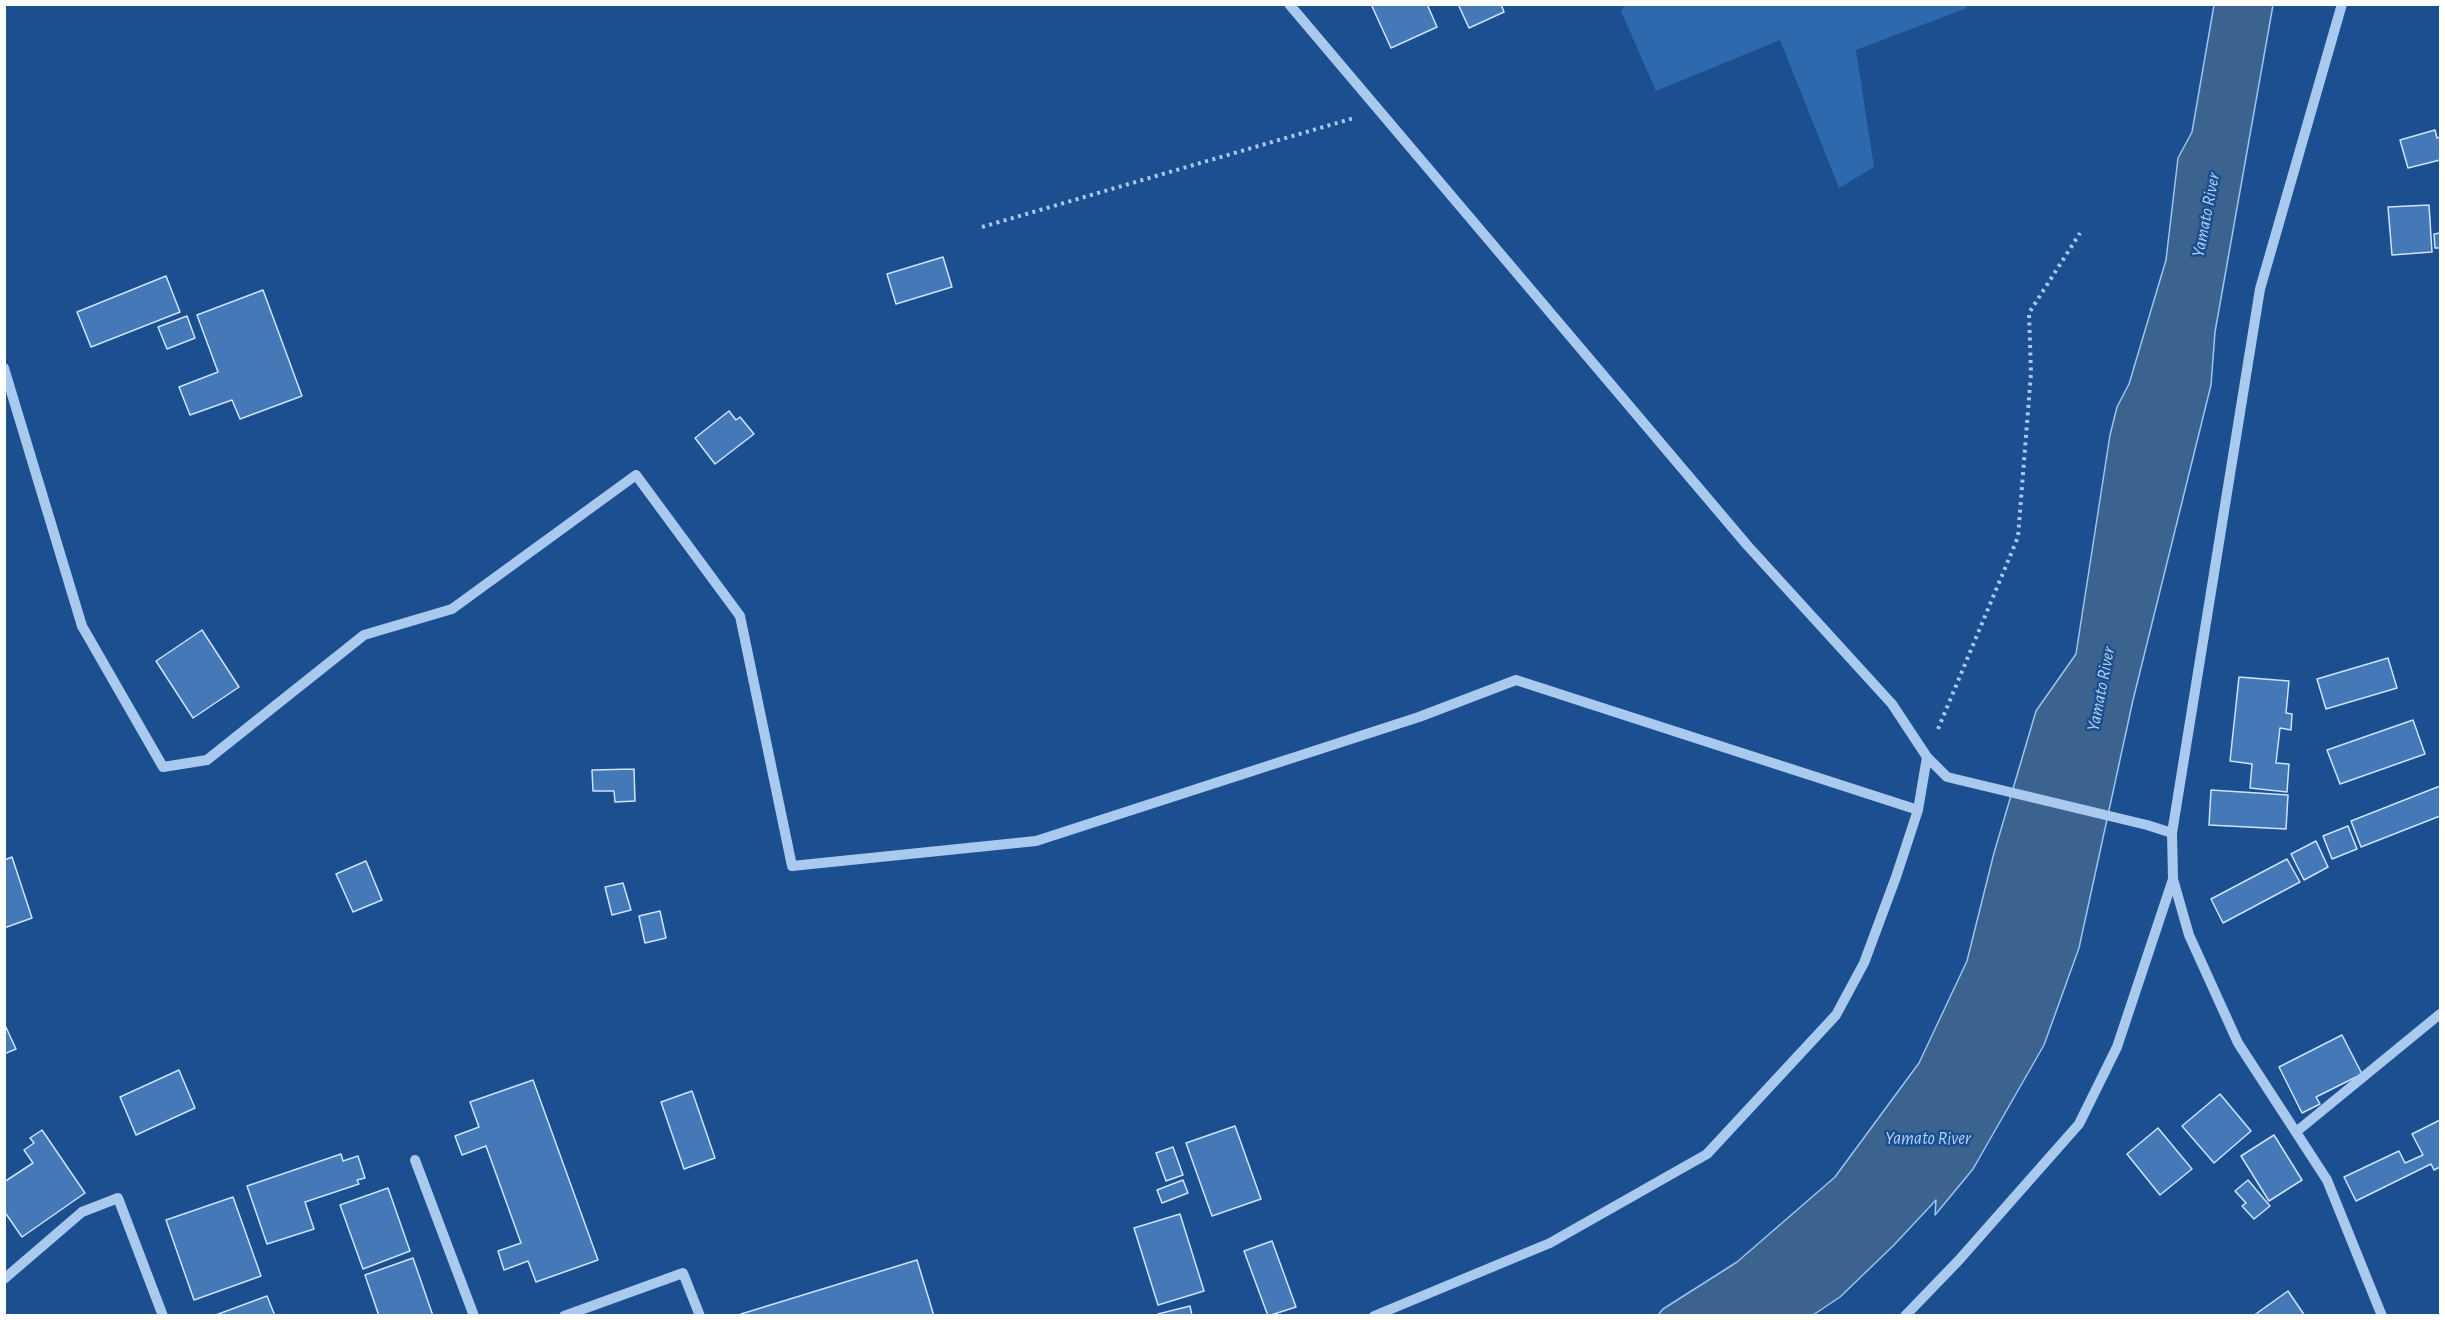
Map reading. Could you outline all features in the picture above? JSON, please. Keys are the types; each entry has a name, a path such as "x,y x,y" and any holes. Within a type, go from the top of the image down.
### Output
{"street":[{"path":"1289,4 1747,545 1892,704 1927,758 1947,777 2172,833"},
{"path":"2342,4 2260,289 2172,833 2173,879 2189,935 2238,1043 2327,1180 2382,1316"},
{"path":"4,368 82,626 163,767 207,760 364,635 452,609 636,475 740,616 792,866 1036,841 1419,717 1516,680 1918,810"},
{"path":"1374,1316 1550,1243 1707,1154 1836,1015 1864,963 1896,877 1918,810 1927,758"},
{"path":"1905,1316 1959,1260 2079,1124 2117,1047 2173,879"},
{"path":"2296,1132 2440,1014"},
{"path":"415,1160 474,1316"},
{"path":"4,1280 82,1212 118,1198 164,1316"},
{"path":"564,1316 683,1273 700,1316"}],"path":[{"path":"982,227 1380,111"},
{"path":"1927,758 2018,537 2031,373 2029,313 2080,233"}],"shaded area":[{"path":"1625,4 1967,4 1967,8 1856,50 1874,167 1839,188 1780,40 1656,91 1621,11"}],"water":[{"name":"Yamato River","path":"2214,5 2273,5 2215,332 2211,385 2133,700 2079,948 2044,1045 1973,1169 1935,1215 1936,1200 1894,1245 1840,1297 1813,1315 1657,1316 1663,1309 1737,1262 1835,1177 1919,1063 1967,961 1994,853 2036,711 2076,654 2110,435 2117,407 2129,384 2166,260 2178,158 2192,132"}],"building":[{"path":"1371,4 1427,4 1437,27 1391,48"},
{"path":"1458,4 1501,4 1504,12 1469,28"},
{"path":"2435,130 2437,138 2440,137 2440,160 2408,168 2400,140"},
{"path":"2429,205 2432,252 2392,255 2388,207"},
{"path":"2440,233 2440,248 2435,248 2434,234"},
{"path":"943,257 952,287 896,304 887,274"},
{"path":"166,276 180,312 91,347 77,312"},
{"path":"263,290 302,396 240,419 232,400 190,415 179,387 218,372 197,315"},
{"path":"187,316 195,338 167,349 158,327"},
{"path":"729,411 736,420 740,417 754,434 715,464 695,438"},
{"path":"202,630 239,687 193,718 156,661"},
{"path":"2388,658 2397,688 2326,709 2317,679"},
{"path":"2239,677 2289,681 2286,713 2292,714 2291,730 2280,728 2276,763 2289,764 2287,792 2250,788 2252,764 2230,761"},
{"path":"2413,720 2425,754 2340,784 2327,750"},
{"path":"634,769 635,801 615,802 614,791 593,791 592,770"},
{"path":"2440,786 2440,816 2361,847 2351,821"},
{"path":"2211,790 2288,795 2286,829 2209,825"},
{"path":"2348,826 2357,849 2332,859 2323,836"},
{"path":"2316,841 2328,867 2304,880 2291,854"},
{"path":"12,857 32,918 4,928 4,860"},
{"path":"2287,859 2300,882 2223,923 2211,899"},
{"path":"366,861 382,900 353,912 336,874"},
{"path":"623,883 631,910 612,915 605,887"},
{"path":"660,911 666,938 645,943 639,916"},
{"path":"4,1023 16,1049 4,1054"},
{"path":"2342,1035 2362,1074 2316,1097 2320,1104 2302,1113 2279,1067"},
{"path":"179,1070 195,1108 136,1135 120,1097"},
{"path":"533,1080 598,1260 536,1282 528,1261 504,1270 498,1251 521,1243 486,1146 462,1155 455,1136 479,1127 470,1102"},
{"path":"692,1091 715,1158 684,1169 661,1102"},
{"path":"2220,1094 2251,1131 2214,1163 2182,1126"},
{"path":"2440,1120 2440,1167 2434,1170 2431,1164 2356,1201 2344,1177 2399,1151 2405,1163 2423,1155 2412,1134"},
{"path":"1235,1126 1261,1199 1212,1216 1186,1143"},
{"path":"2158,1128 2192,1169 2160,1195 2127,1154"},
{"path":"42,1130 85,1193 22,1237 4,1211 4,1182 33,1163 24,1150 34,1143 30,1138"},
{"path":"2274,1135 2302,1180 2269,1201 2241,1156"},
{"path":"1173,1147 1183,1175 1166,1181 1156,1153"},
{"path":"341,1154 343,1161 358,1156 365,1178 357,1180 359,1184 305,1202 314,1229 267,1244 247,1186"},
{"path":"1183,1180 1188,1193 1162,1203 1157,1190"},
{"path":"2248,1180 2270,1206 2254,1219 2242,1206 2246,1203 2235,1191"},
{"path":"388,1188 410,1251 363,1269 340,1205"},
{"path":"233,1197 261,1276 194,1300 166,1220"},
{"path":"1180,1214 1204,1291 1158,1305 1134,1228"},
{"path":"1272,1241 1296,1307 1268,1316 1244,1251"},
{"path":"413,1258 433,1316 379,1316 365,1275"},
{"path":"917,1260 934,1316 741,1316 741,1314"},
{"path":"2288,1291 2305,1316 2253,1316"},
{"path":"267,1296 275,1316 213,1316"},
{"path":"1190,1306 1192,1316 1158,1316 1158,1314"}]}
